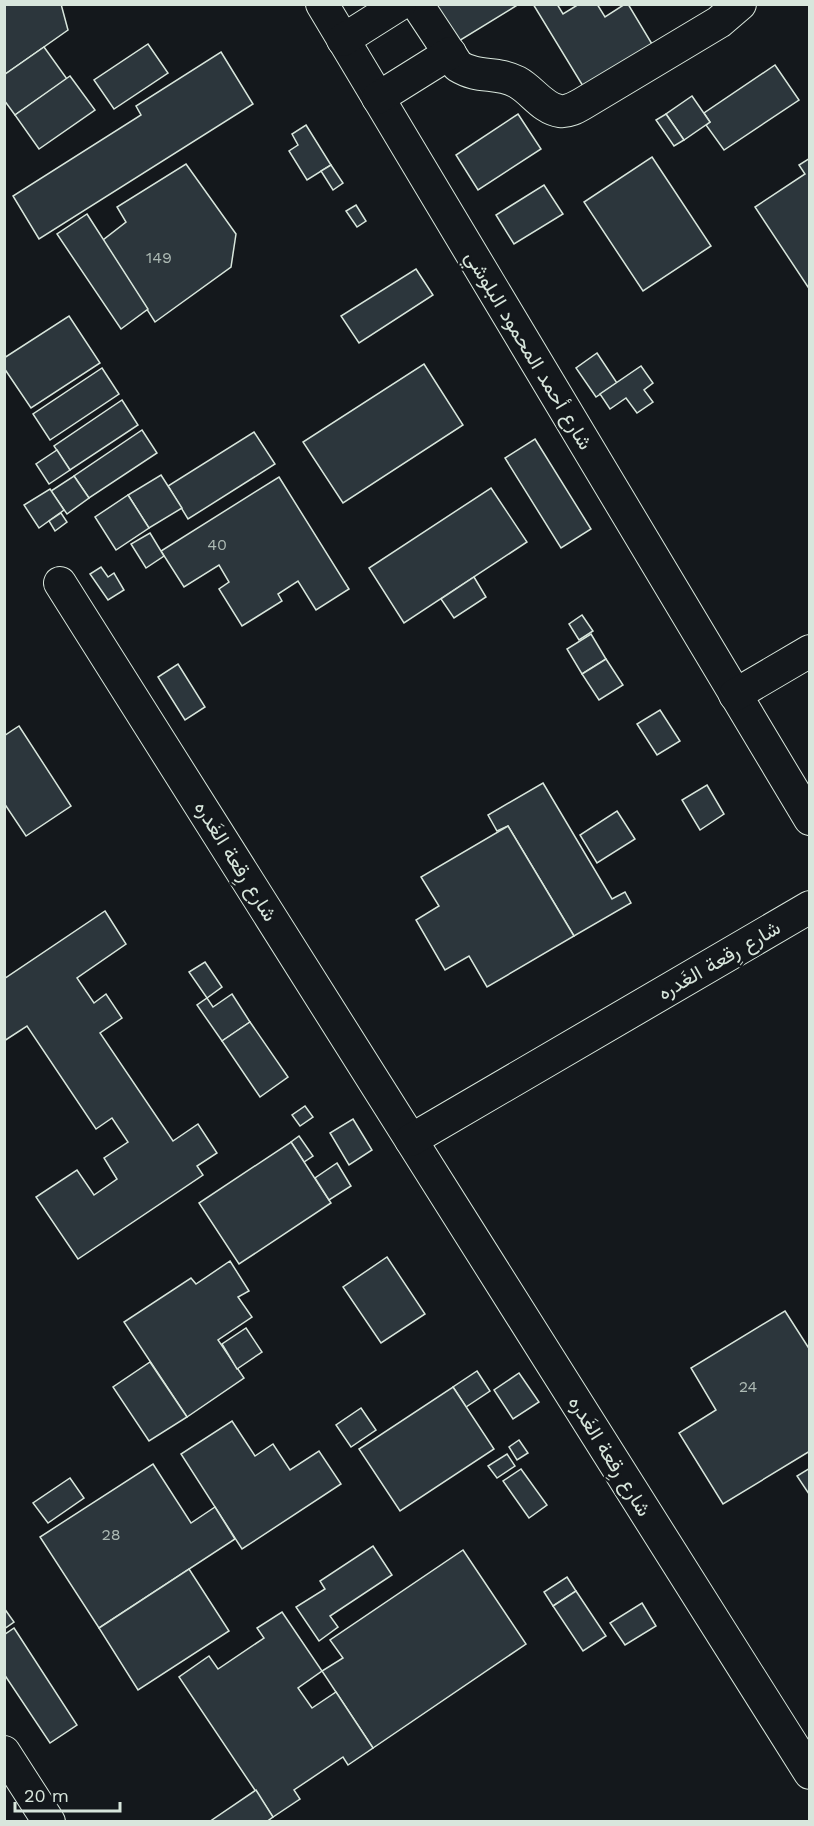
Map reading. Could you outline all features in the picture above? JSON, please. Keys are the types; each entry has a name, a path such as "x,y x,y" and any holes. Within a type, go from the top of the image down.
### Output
{"street":[{"name":"شارع أحمد المحمود البلوشي","path":"322,4 810,819"},
{"path":"343,40 400,4"},
{"path":"417,4 458,66 477,75 488,74 517,82 549,108 560,111 572,110 719,22 740,4"},
{"path":"378,98 450,53"},
{"name":"شارع رِقعة الغَدره","path":"60,583 810,1773"},
{"path":"735,695 810,651"},
{"name":"شارع رِقعة الغَدره","path":"411,1140 810,907"},
{"path":"4,1752 49,1821"}],"building":[{"path":"4,4 61,4 68,30 4,75"},
{"path":"430,4 519,4 454,44"},
{"path":"533,4 557,4 563,14 579,4 597,4 605,17 628,4 658,54 589,96"},
{"path":"148,44 168,73 114,109 94,80"},
{"path":"44,47 67,79 15,115 4,100 4,75"},
{"path":"221,52 253,104 39,239 13,196 141,115 136,106"},
{"path":"775,65 799,100 724,150 706,125 710,122 704,113"},
{"path":"70,76 95,110 39,149 15,115"},
{"path":"692,96 710,122 684,140 666,114"},
{"path":"518,114 541,149 478,190 456,155"},
{"path":"666,114 684,140 674,146 656,120"},
{"path":"306,125 331,165 307,180 289,151 298,145 292,134"},
{"path":"652,157 711,246 643,291 584,202"},
{"path":"810,158 810,290 755,207 805,174 799,165"},
{"path":"186,164 236,234 231,267 155,322 103,240 126,222 117,207"},
{"path":"331,165 343,183 333,190 321,171"},
{"path":"544,185 563,214 514,244 496,215"},
{"path":"356,205 366,221 357,227 346,211"},
{"path":"87,214 148,309 121,329 57,234"},
{"path":"416,269 433,295 359,343 341,316"},
{"path":"69,316 100,363 31,408 4,368 4,358"},
{"path":"597,353 617,383 596,397 576,368"},
{"path":"424,364 463,425 343,503 303,442"},
{"path":"641,366 653,383 644,390 653,402 637,413 626,398 610,409 600,394"},
{"path":"102,368 119,394 50,440 33,414"},
{"path":"122,400 138,425 70,470 54,446"},
{"path":"142,430 157,453 89,498 74,476"},
{"path":"254,432 275,464 188,519 168,486"},
{"path":"535,439 591,529 561,548 505,458"},
{"path":"57,450 70,470 49,484 36,464"},
{"path":"161,475 182,508 149,528 128,495"},
{"path":"74,476 89,498 67,514 51,491"},
{"path":"279,477 349,589 316,610 298,581 278,594 282,601 242,626 219,589 229,582 219,565 184,587 161,551"},
{"path":"491,488 527,542 404,623 369,568"},
{"path":"50,489 64,510 39,528 24,505"},
{"path":"128,495 149,528 116,550 95,517"},
{"path":"61,513 67,522 55,531 49,521"},
{"path":"150,533 164,556 146,568 131,544"},
{"path":"101,567 108,577 114,573 124,590 108,600 90,574"},
{"path":"474,577 486,597 454,618 441,599"},
{"path":"582,615 593,631 579,640 569,624"},
{"path":"591,634 606,659 582,674 567,649"},
{"path":"606,659 623,685 599,700 582,674"},
{"path":"178,664 205,707 185,720 158,677"},
{"path":"660,710 680,741 657,755 637,724"},
{"path":"19,726 71,806 26,836 4,803 4,736"},
{"path":"543,783 612,899 625,892 631,903 574,936 508,826 497,831 488,815"},
{"path":"707,785 724,814 700,830 682,800"},
{"path":"617,811 635,839 597,863 580,835"},
{"path":"508,826 574,936 487,987 469,956 445,970 416,920 439,906 421,877"},
{"path":"105,911 126,944 77,978 94,1003 106,994 122,1018 100,1033 173,1141 198,1124 217,1153 197,1166 203,1175 78,1259 36,1197 77,1170 94,1195 117,1179 104,1158 128,1142 112,1118 96,1129 27,1026 4,1041 4,979"},
{"path":"205,962 222,987 207,998 189,972"},
{"path":"232,994 250,1022 222,1041 197,1005 207,998 213,1007"},
{"path":"250,1022 288,1077 260,1097 222,1041"},
{"path":"305,1106 313,1117 300,1126 292,1115"},
{"path":"353,1119 372,1150 349,1165 330,1133"},
{"path":"299,1136 313,1156 304,1162 291,1142"},
{"path":"291,1142 331,1203 239,1264 199,1203"},
{"path":"337,1163 351,1186 329,1200 315,1178"},
{"path":"387,1257 425,1314 381,1343 343,1287"},
{"path":"230,1261 249,1291 238,1297 252,1317 218,1340 244,1378 187,1417 124,1322 191,1278 196,1284"},
{"path":"785,1311 810,1350 810,1451 723,1504 679,1433 716,1410 691,1368"},
{"path":"246,1328 262,1352 237,1369 222,1344"},
{"path":"150,1362 187,1417 149,1441 113,1387"},
{"path":"477,1371 490,1391 466,1407 453,1387"},
{"path":"519,1373 539,1402 513,1419 494,1390"},
{"path":"453,1387 494,1449 400,1511 359,1449"},
{"path":"361,1408 376,1430 351,1447 336,1425"},
{"path":"232,1421 255,1456 273,1444 290,1470 319,1451 341,1484 242,1549 181,1454"},
{"path":"519,1440 528,1453 517,1460 509,1447"},
{"path":"507,1454 515,1466 497,1478 488,1466"},
{"path":"153,1464 191,1523 215,1507 235,1539 99,1628 40,1537"},
{"path":"810,1468 810,1494 809,1494 797,1476"},
{"path":"521,1469 547,1505 529,1518 503,1481"},
{"path":"70,1478 84,1498 48,1523 33,1503"},
{"path":"373,1546 392,1575 330,1616 338,1627 319,1641 296,1607 325,1589 320,1581"},
{"path":"463,1550 526,1644 373,1748 322,1671 343,1658 330,1640"},
{"path":"189,1569 229,1631 138,1690 99,1628"},
{"path":"567,1577 576,1591 553,1606 544,1592"},
{"path":"576,1591 606,1636 583,1651 553,1606"},
{"path":"642,1603 656,1626 625,1645 610,1623"},
{"path":"4,1608 14,1622 4,1629"},
{"path":"282,1612 322,1671 298,1688 312,1708 336,1692 373,1748 348,1765 343,1757 294,1790 300,1799 273,1817 179,1677 209,1656 218,1669 264,1638 257,1628"},
{"path":"14,1628 77,1725 50,1743 4,1674 4,1635"},
{"path":"256,1790 273,1817 266,1822 209,1822"}]}
